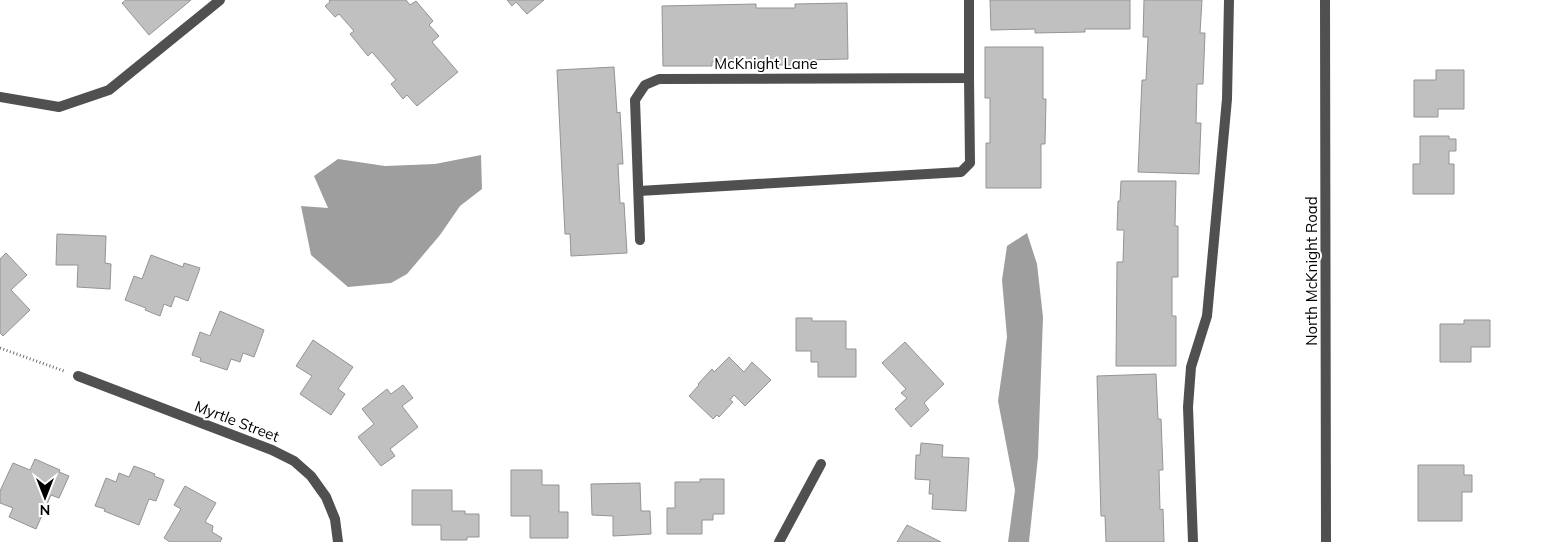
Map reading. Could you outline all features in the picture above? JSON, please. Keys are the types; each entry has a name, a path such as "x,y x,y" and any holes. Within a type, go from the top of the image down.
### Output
{"street":[{"path":"0,97 59,107 109,90 220,0"},
{"path":"638,191 961,172 970,163 969,0"},
{"path":"1192,542 1188,408 1191,367 1207,316 1226,99 1229,0"},
{"name":"North McKnight Road","path":"1325,0 1326,542"},
{"name":"McKnight Lane","path":"640,240 635,100 646,85 659,79 969,78"},
{"name":"Myrtle Street","path":"78,376 272,450 294,461 311,476 326,497 335,519 338,542"},
{"path":"779,542 821,464"}],"path":[{"path":"0,348 78,376"}],"shaded area":[{"path":"481,155 482,189 460,206 440,235 407,274 391,283 348,287 311,255 301,206 328,208 314,176 338,159 385,166 435,164"},
{"path":"1027,233 1037,264 1043,317 1038,457 1029,542 1008,542 1015,490 998,401 1007,337 1002,280 1007,246"}],"building":[{"path":"126,0 191,0 149,35 122,3"},
{"path":"329,0 406,0 410,5 416,1 433,21 429,25 439,36 432,42 458,72 417,106 407,95 403,99 391,84 396,80 372,52 368,56 350,34 354,31 339,14 335,17 325,6 330,2"},
{"path":"507,0 544,0 527,14 516,2 512,6"},
{"path":"990,0 1130,0 1130,29 1085,29 1085,32 1035,33 1035,29 991,30"},
{"path":"1144,0 1202,0 1200,33 1205,33 1203,84 1197,84 1196,123 1201,123 1199,174 1138,172 1142,80 1146,80 1148,37 1143,37"},
{"path":"847,3 848,59 803,60 803,65 752,65 752,61 712,62 712,66 663,66 662,6 756,4 756,8 795,8 795,4"},
{"path":"985,47 1043,47 1043,99 1046,99 1045,144 1041,144 1041,188 986,188 986,143 990,143 990,98 985,98"},
{"path":"614,67 617,113 620,112 623,164 618,164 620,203 624,203 627,253 571,256 570,234 565,234 557,70"},
{"path":"1436,70 1464,70 1464,109 1438,109 1438,117 1414,117 1414,80 1436,80"},
{"path":"1420,136 1449,136 1449,139 1456,139 1456,151 1449,151 1449,164 1454,164 1454,194 1413,194 1413,164 1420,164"},
{"path":"1121,181 1176,181 1175,226 1178,226 1178,277 1172,277 1172,316 1176,316 1176,366 1116,366 1117,262 1123,262 1124,230 1117,230"},
{"path":"57,234 106,236 105,263 111,264 110,289 77,287 78,265 56,265"},
{"path":"6,253 27,275 11,290 30,310 3,336 0,333 0,259"},
{"path":"151,255 183,267 184,263 200,268 188,301 175,296 171,307 164,304 160,316 125,300 134,276 142,279"},
{"path":"220,311 264,330 254,357 243,353 240,362 231,359 227,370 200,361 201,358 192,355 200,332 210,336"},
{"path":"796,318 812,318 812,321 846,321 846,349 856,349 856,377 818,377 818,362 811,362 811,351 796,351"},
{"path":"1464,320 1490,320 1490,347 1471,347 1471,362 1440,362 1440,324 1464,324"},
{"path":"313,340 353,367 338,389 345,394 331,415 300,394 312,376 296,366"},
{"path":"905,342 944,384 924,403 929,410 911,427 895,409 907,398 901,393 906,389 882,363"},
{"path":"729,357 744,372 752,362 771,380 745,406 734,395 730,400 733,402 719,417 717,415 713,419 689,396 712,369 714,372"},
{"path":"1156,374 1158,419 1161,419 1163,470 1159,470 1160,510 1163,509 1164,542 1106,542 1105,516 1101,516 1097,376"},
{"path":"403,385 413,398 402,406 418,427 390,449 395,456 381,466 358,437 374,424 362,409 387,389 391,394"},
{"path":"921,443 943,445 942,457 969,458 966,511 932,509 933,494 929,494 930,480 915,479 916,455 920,455"},
{"path":"35,459 69,476 59,498 51,495 36,529 9,517 13,508 0,503 0,491 13,463 30,470"},
{"path":"1418,465 1464,465 1464,475 1472,475 1472,492 1462,492 1462,521 1418,521"},
{"path":"134,466 155,474 154,476 164,480 156,501 149,499 139,525 95,506 106,478 116,482 119,473 129,477"},
{"path":"511,470 542,470 542,485 559,485 559,512 568,512 568,538 530,538 530,516 511,516"},
{"path":"700,479 724,479 724,514 713,514 713,520 702,520 702,534 667,534 667,508 675,508 675,482 700,482"},
{"path":"640,483 641,511 650,511 651,534 613,536 613,516 592,515 591,484"},
{"path":"185,486 216,503 205,522 213,526 212,532 222,538 220,542 170,542 164,538 181,509 174,505"},
{"path":"412,490 452,490 452,511 465,511 465,514 479,514 479,537 467,537 467,540 441,540 441,525 412,525"},
{"path":"907,525 941,542 897,542"}]}
